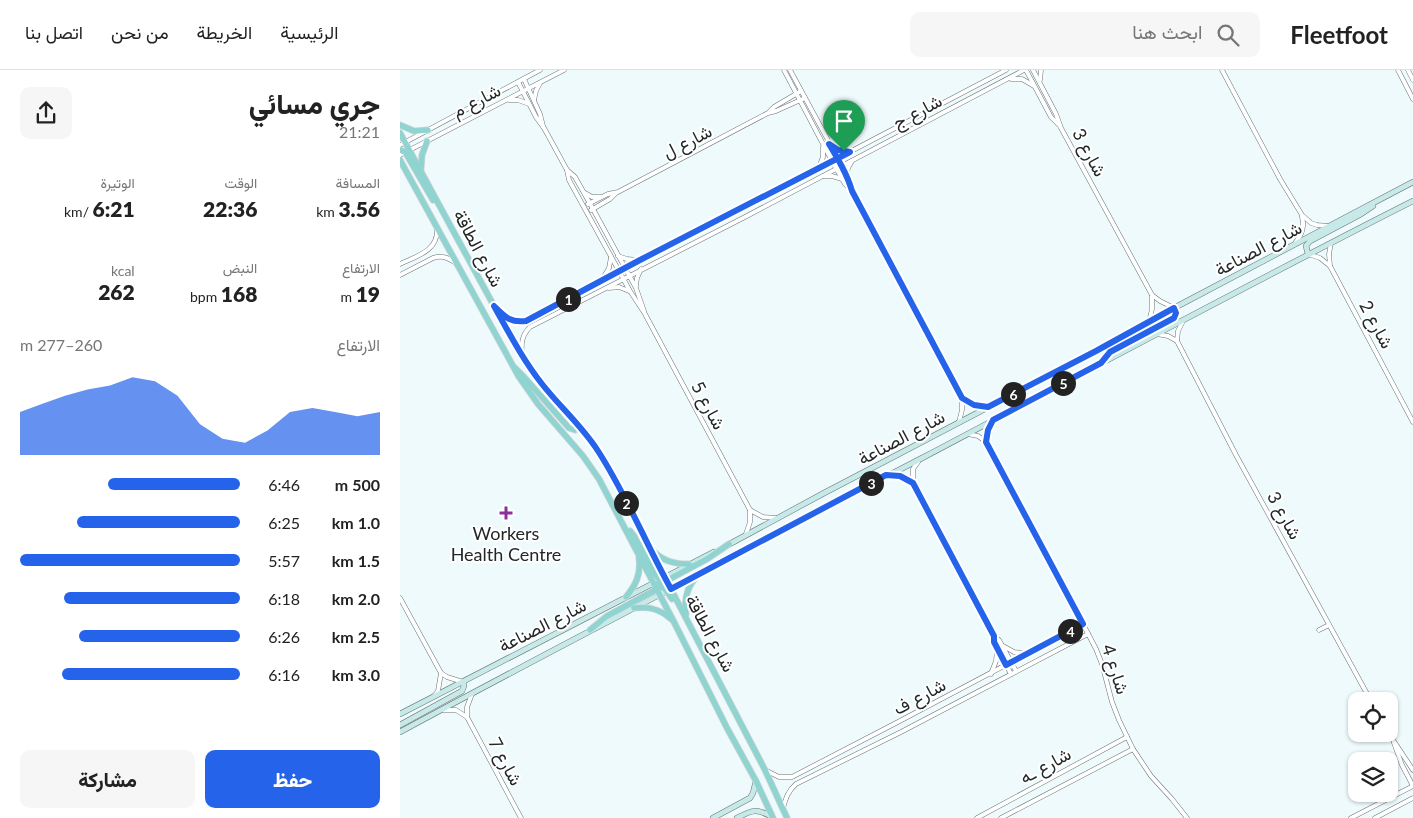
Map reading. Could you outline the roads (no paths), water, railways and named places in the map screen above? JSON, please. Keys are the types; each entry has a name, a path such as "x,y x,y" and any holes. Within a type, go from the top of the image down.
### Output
{"main road":[{"path":"400,125 414,131 428,130"},
{"name":"شارع الطاقة","path":"400,133 404,152 422,171 522,356 542,385 598,450 649,546 674,622 773,817"},
{"path":"422,171 422,155 427,141"},
{"path":"404,152 446,218"},
{"name":"شارع الطاقة","path":"400,160 518,377 538,404 592,468 637,551 687,619 765,770 787,818"},
{"path":"400,168 408,174"},
{"path":"510,364 569,428 575,430 580,427"},
{"path":"622,521 634,536 687,626 699,642"},
{"path":"590,630 608,616 729,544"},
{"path":"649,546 666,561 689,564"},
{"path":"626,597 636,584 638,576 640,567 637,551"},
{"path":"687,619 685,599 690,585 699,574"},
{"path":"634,608 649,607 656,609 674,622"}],"street":[{"name":"شارع م","path":"402,145 540,70"},
{"name":"شارع م","path":"404,152 564,70"},
{"path":"784,70 836,169 852,191"},
{"path":"790,70 962,398 959,422"},
{"name":"شارع ج","path":"494,306 505,317 518,322 526,321 1005,70"},
{"name":"شارع ج","path":"522,356 522,343 525,332 530,327 1025,70"},
{"name":"شارع 3","path":"1025,70 1051,116 1061,128"},
{"name":"شارع 3","path":"1033,70 1056,114 1061,128 1152,294 1164,304 1174,308"},
{"path":"1040,83 1041,70"},
{"path":"1222,70 1280,179 1302,215 1306,220 1317,225 1329,226"},
{"path":"1398,70 1413,99"},
{"path":"1408,70 1413,80"},
{"name":"شارع 5","path":"524,79 544,128 567,170 583,206 638,305 645,314 750,510"},
{"path":"1006,80 1022,79 1035,86"},
{"name":"شارع 5","path":"518,82 537,120 544,128"},
{"path":"534,102 536,91 542,82"},
{"name":"شارع ل","path":"768,113 774,107 801,92"},
{"name":"شارع ل","path":"583,206 618,192 768,113 805,98"},
{"path":"507,100 518,100 529,105"},
{"path":"829,144 838,150 850,152"},
{"path":"818,167 823,157 823,145"},
{"path":"847,176 848,168 852,161"},
{"name":"شارع 5","path":"567,170 575,177 590,203 636,288 645,314"},
{"path":"821,176 832,176 842,179"},
{"name":"شارع الصناعة","path":"400,732 634,608 689,564 1413,182"},
{"path":"583,192 592,196 602,197"},
{"name":"شارع ل","path":"587,212 610,199 618,192"},
{"path":"1330,266 1320,258 1308,254 1306,246 1310,241 1361,214 1381,199"},
{"name":"شارع الصناعة","path":"400,714 626,597 699,574 1308,254 1413,201"},
{"path":"600,222 598,213 602,204"},
{"path":"739,210 743,218"},
{"path":"1294,244 1303,228 1302,215"},
{"path":"400,264 430,249 434,245 437,236 436,227"},
{"path":"684,237 688,245"},
{"path":"1330,266 1329,254 1332,242"},
{"path":"400,276 438,256 457,264"},
{"path":"618,256 640,260"},
{"path":"603,279 609,268 611,257"},
{"name":"شارع 2","path":"1330,266 1413,422"},
{"path":"636,288 637,278 642,269"},
{"path":"604,289 619,287 630,291"},
{"path":"1148,323 1152,309 1152,294"},
{"path":"564,301 568,308"},
{"path":"1101,363 1110,352 1174,318 1176,313 1174,308"},
{"path":"1157,334 1168,336 1177,342 1178,330 1183,321"},
{"name":"شارع 3","path":"1177,342 1233,450 1366,692"},
{"path":"962,398 974,405 988,407"},
{"path":"967,434 978,436 986,442 988,430 993,420"},
{"name":"شارع 4","path":"986,442 1096,649 1112,702 1133,749 1151,776 1187,818"},
{"path":"921,458 913,469 913,483 994,636 999,640 996,661 991,674"},
{"path":"886,475 900,476 913,483"},
{"path":"746,534 750,522 750,510 763,517 778,518"},
{"path":"400,598 441,673 463,682 464,686 462,691 400,724"},
{"name":"شارع ف","path":"765,770 779,777 792,777 1083,624"},
{"path":"1319,630 1329,625"},
{"name":"شارع ف","path":"783,808 790,788 796,784 901,732 1088,634"},
{"path":"999,646 1014,652 1029,654"},
{"path":"999,646 1012,662 1016,671"},
{"path":"999,646 1011,674"},
{"path":"434,696 438,691 441,673"},
{"path":"438,711 456,710 467,717 468,703 472,694"},
{"name":"شارع 7","path":"467,717 520,818"},
{"path":"896,723 901,732"},
{"name":"شارع ـه","path":"977,818 1127,737"},
{"path":"1394,743 1413,770"},
{"path":"1351,818 1413,786 1394,743"},
{"name":"شارع ـه","path":"1001,818 1133,749"},
{"path":"713,818 750,798 756,781"},
{"path":"1375,818 1413,798"},
{"path":"736,818 754,810 773,817"},
{"path":"987,813 990,818"}],"place":[{"name":"Workers Health Centre","path":"506,513"}]}
